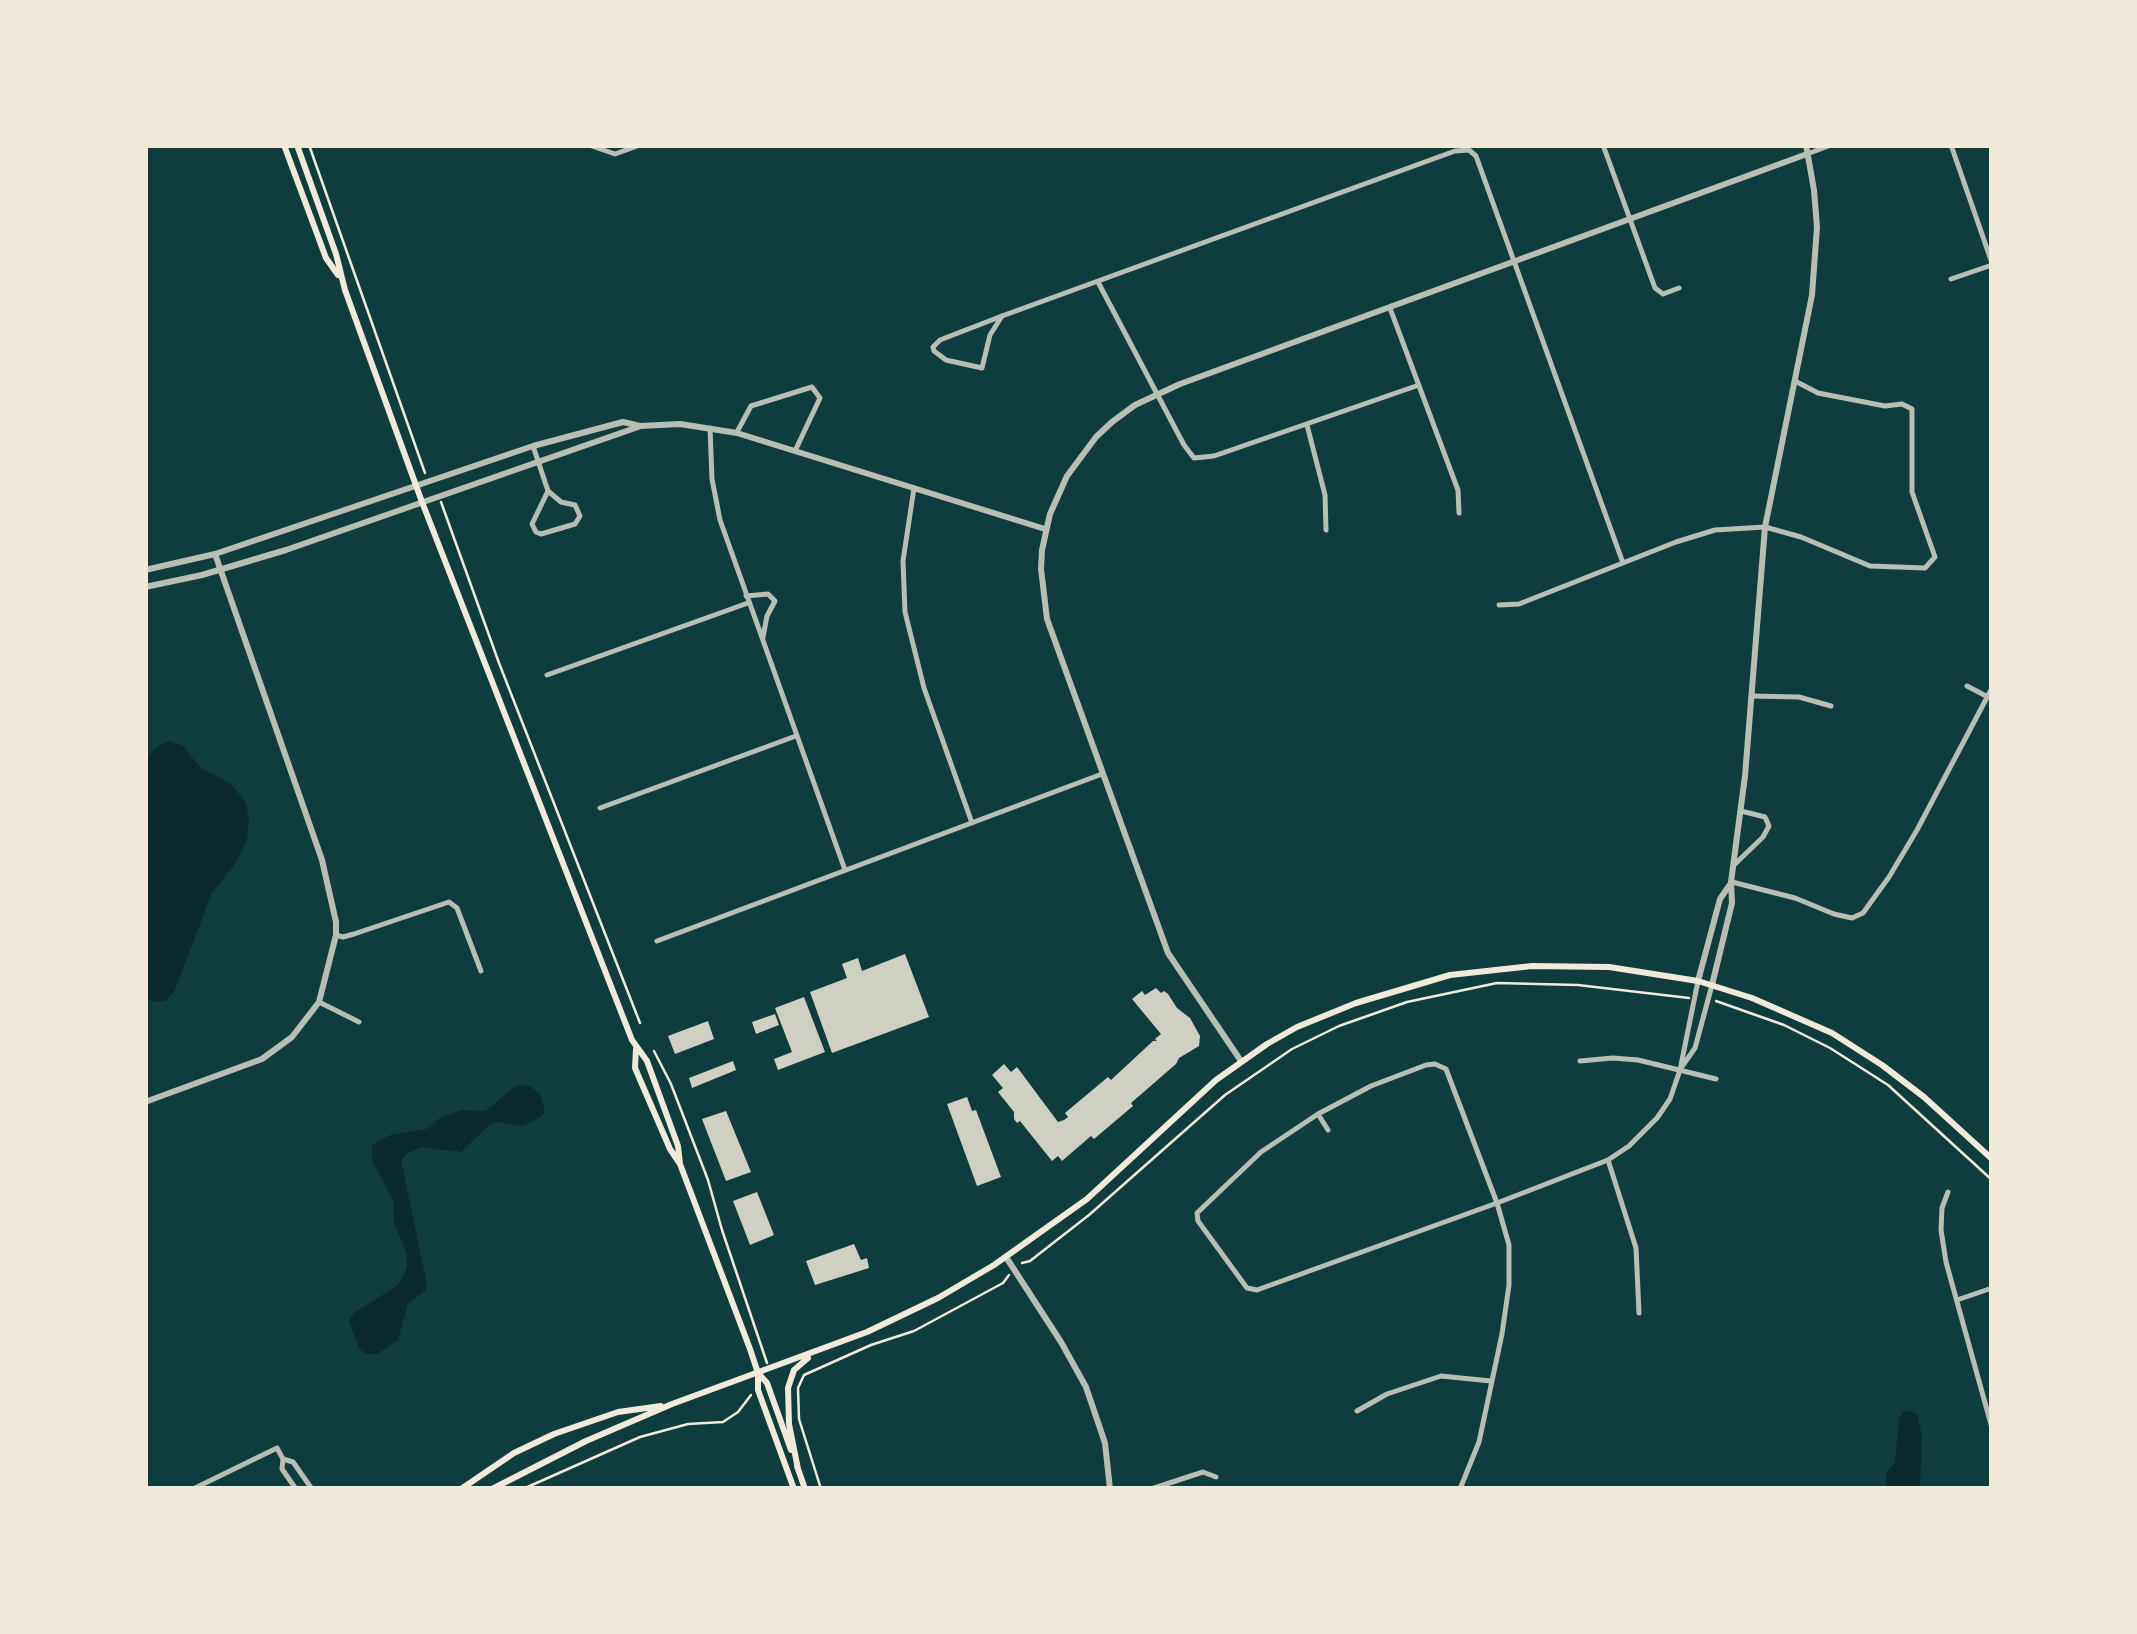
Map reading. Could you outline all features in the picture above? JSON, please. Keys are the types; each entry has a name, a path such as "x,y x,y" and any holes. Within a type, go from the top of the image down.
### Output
{"main road":[{"path":"284,145 326,258 342,280"},
{"path":"297,145 422,502 636,1049 647,1061 678,1146 680,1164"},
{"path":"492,1489 559,1453 672,1404 867,1332 938,1298 1006,1257 1100,1188 1202,1092 1241,1061 1330,1012 1385,992 1450,976 1560,965 1609,967 1698,981 1752,998 1832,1033 1911,1086 1992,1159"},
{"path":"636,1049 635,1068 680,1164 758,1373 758,1390 794,1489"},
{"path":"798,1469 789,1424 788,1388 790,1376 800,1363 817,1351"},
{"path":"758,1373 767,1383 805,1489"},
{"path":"462,1489 514,1453 554,1434 618,1412 672,1404"}],"street":[{"path":"590,147 616,154 640,145"},
{"path":"1603,145 1658,292 1679,288"},
{"path":"1241,1061 1168,953 1047,620 1041,569 1046,529 1058,494 1087,448 1112,422 1158,394 1806,149 1832,145"},
{"path":"1950,145 1992,264 1951,279"},
{"path":"1680,1070 1694,1048 1732,902 1764,527 1812,295 1816,257 1814,190 1806,149"},
{"path":"1002,316 990,334 982,368 946,360 934,352 936,342 1002,316 1455,151 1469,150 1476,156 1624,562"},
{"path":"1098,282 1194,458 1214,456 1419,385"},
{"path":"1390,305 1458,490 1459,513"},
{"path":"1499,606 1520,604 1714,530 1764,527 1801,537 1870,566 1925,568 1934,556 1912,492 1912,409 1902,404 1885,406 1834,397 1795,381"},
{"path":"737,433 751,406 812,387 820,398 795,451"},
{"path":"145,570 215,554 533,446 624,422 640,426 680,424 737,433 1046,529"},
{"path":"1307,425 1325,495 1326,530"},
{"path":"145,586 220,570 286,550 538,461 624,435 640,426"},
{"path":"710,428 714,499 845,870"},
{"path":"533,446 548,491 561,502 575,506 580,516 575,524 541,534 532,524 548,491"},
{"path":"914,488 904,561 908,625 924,688 972,823"},
{"path":"145,1102 262,1059 292,1037 318,1002 336,935 322,860 215,554"},
{"path":"547,675 768,594 775,601 767,616 762,642"},
{"path":"1966,686 1988,697"},
{"path":"1731,882 1795,898 1834,914 1852,918 1863,913 1917,830 1992,688"},
{"path":"1751,696 1799,697 1832,706"},
{"path":"600,808 796,736"},
{"path":"657,941 1102,774"},
{"path":"1734,865 1764,837 1769,826 1765,817 1742,811"},
{"path":"1460,1489 1479,1442 1509,1286 1509,1245 1497,1203 1448,1072 1442,1066 1426,1065 1371,1086 1318,1114 1261,1152 1197,1213 1198,1221 1246,1288 1257,1290 1497,1203 1608,1160 1629,1146 1657,1118 1670,1098 1720,899 1731,882"},
{"path":"336,935 354,934 454,903 481,972"},
{"path":"318,1002 359,1022"},
{"path":"1580,1061 1613,1058 1716,1080"},
{"path":"1318,1114 1328,1130"},
{"path":"1608,1160 1636,1248 1639,1313"},
{"path":"1948,1192 1942,1208 1941,1230 1992,1428"},
{"path":"1006,1257 1062,1342 1086,1387 1104,1443 1110,1489"},
{"path":"1957,1300 1992,1288"},
{"path":"1357,1412 1387,1394 1441,1376 1490,1381"},
{"path":"193,1489 277,1448 283,1459 282,1468 296,1489"},
{"path":"283,1459 293,1462 312,1489"},
{"path":"1152,1489 1203,1472 1216,1477"}],"path":[{"path":"309,145 429,481"},
{"path":"438,497 640,1023"},
{"path":"1025,1260 1030,1261 1132,1179 1225,1095 1292,1049 1339,1026 1423,997 1496,983 1578,985 1681,997"},
{"path":"1717,1001 1814,1040 1888,1086 1992,1180"},
{"path":"654,1051 708,1180 760,1343"},
{"path":"821,1489 799,1419 798,1388 804,1375 914,1331 1004,1280"},
{"path":"523,1489 652,1433 688,1424 723,1422 738,1412 747,1398"}],"water":[{"path":"169,741 183,746 201,768 231,784 246,803 249,821 247,840 237,861 212,893 174,992 165,1001 153,1002 145,998 145,759"},
{"path":"528,1085 540,1094 545,1111 541,1117 523,1126 497,1122 489,1125 461,1152 421,1147 401,1160 427,1285 408,1304 398,1340 377,1354 366,1354 358,1347 349,1320 398,1285 407,1268 407,1254 394,1223 393,1201 372,1160 372,1145 390,1135 427,1129 438,1119 461,1110 485,1111 516,1086"},
{"path":"1903,1412 1917,1414 1922,1435 1920,1489 1886,1489 1886,1474 1895,1462 1899,1419"}],"building":[{"path":"905,954 929,1017 832,1053 810,992 847,978 842,964 858,958 862,971"},
{"path":"1156,988 1168,994 1190,1018 1200,1036 1199,1046 1179,1058 1131,1103 1133,1106 1094,1139 1091,1136 1062,1161 1058,1156 1052,1161 1020,1121 1014,1119 1014,1112 998,1092 1003,1088 992,1075 1004,1064 1011,1072 1017,1067 1058,1122 1064,1120 1068,1117 1065,1113 1157,1041 1161,1034 1132,999 1142,991 1145,995"},
{"path":"804,997 825,1052 778,1070 774,1059 792,1052 775,1008"},
{"path":"775,1014 779,1025 756,1034 752,1022"},
{"path":"708,1021 714,1039 675,1054 668,1036"},
{"path":"733,1061 736,1070 692,1088 689,1078"},
{"path":"967,1097 972,1111 976,1110 1001,1177 977,1186 947,1104"},
{"path":"726,1111 751,1172 726,1181 702,1119"},
{"path":"757,1192 774,1235 750,1245 733,1201"},
{"path":"854,1244 861,1260 867,1258 869,1268 815,1285 806,1261"}]}
